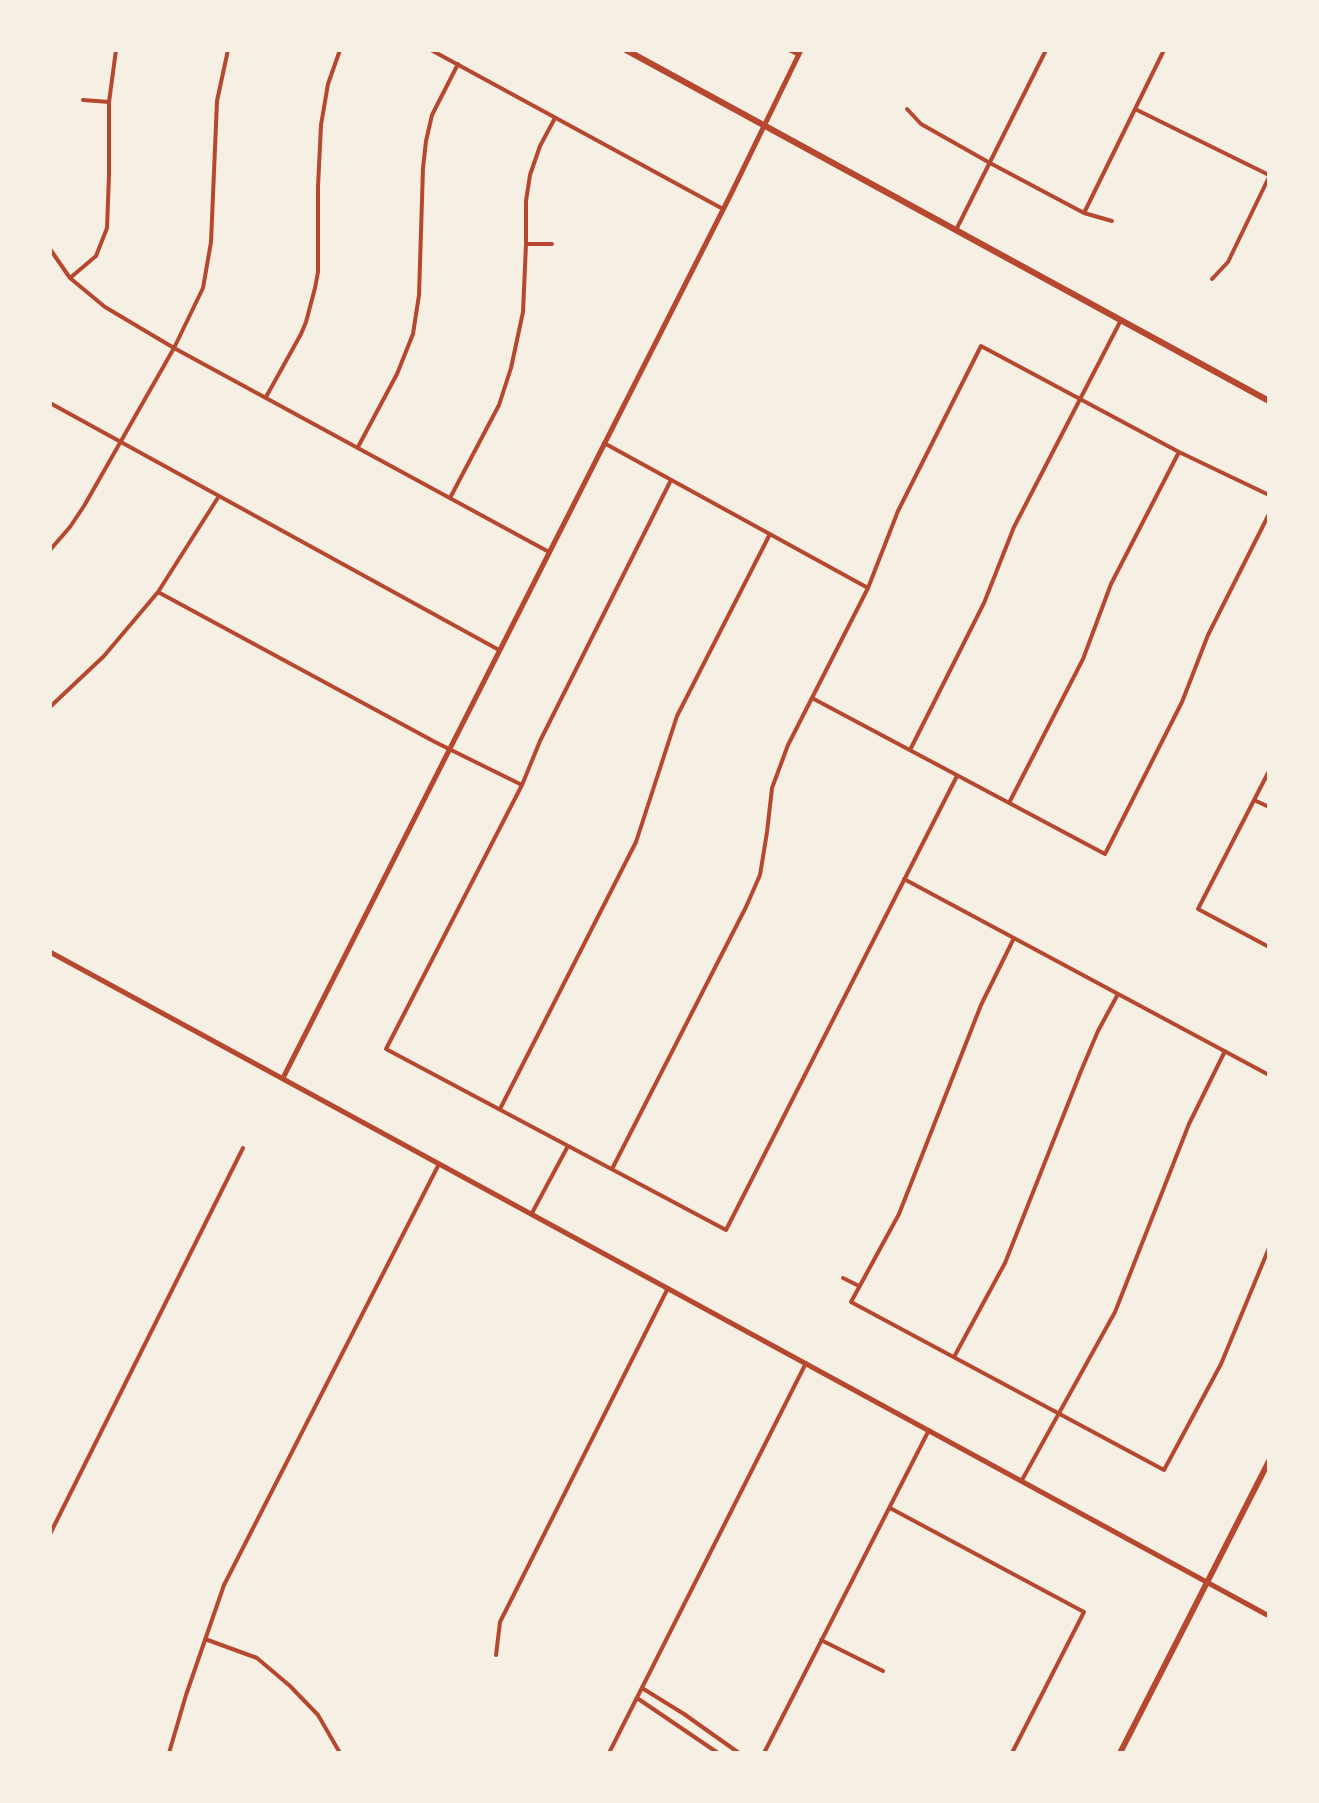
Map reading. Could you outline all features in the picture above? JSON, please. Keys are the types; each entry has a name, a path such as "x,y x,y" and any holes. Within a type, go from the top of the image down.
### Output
{"main road":[{"path":"626,50 1269,401"},
{"path":"1120,1753 1269,1461"}],"street":[{"path":"70,278 96,256 107,228 109,102 116,50"},
{"path":"50,550 84,506 174,348 203,288 211,242 217,101 228,50"},
{"path":"266,398 301,334 315,288 318,272 321,125 328,84 340,50"},
{"path":"431,50 723,209"},
{"path":"283,1078 800,53 789,50"},
{"path":"956,230 1046,50"},
{"path":"1084,213 1164,50"},
{"path":"358,447 397,374 413,334 419,295 426,141 432,115 458,64"},
{"path":"83,100 109,102"},
{"path":"907,109 921,124 990,163 1084,213 1112,221"},
{"path":"1135,109 1269,176 1228,262 1212,279"},
{"path":"450,499 499,405 511,368 523,312 526,201 530,175 540,146 555,118"},
{"path":"526,244 552,244"},
{"path":"50,249 70,278 105,307 174,348 549,552"},
{"path":"910,750 984,603 1014,527 1121,320"},
{"path":"612,1169 740,920 760,875 772,788 788,745 868,588 898,511 981,346 1179,452 1269,495"},
{"path":"50,403 499,650"},
{"path":"604,443 868,588"},
{"path":"1009,803 1083,659 1111,584 1179,452"},
{"path":"671,480 540,741 522,785 386,1049 726,1230 957,776"},
{"path":"50,707 104,656 158,592 219,496"},
{"path":"812,698 1105,854 1182,702 1208,635 1269,514"},
{"path":"500,1109 636,842 677,716 770,534"},
{"path":"158,592 522,785"},
{"path":"1269,771 1198,909 1269,947"},
{"path":"1254,800 1269,807"},
{"path":"904,879 1269,1075"},
{"path":"1014,938 985,995 899,1214 851,1302 1164,1470 1221,1364 1267,1260 1269,1248"},
{"path":"50,952 1269,1616"},
{"path":"954,1357 1005,1263 1093,1043 1118,994"},
{"path":"1022,1480 1115,1312 1198,1104 1225,1051"},
{"path":"532,1213 568,1146"},
{"path":"50,1534 243,1148"},
{"path":"169,1753 224,1585 439,1163"},
{"path":"843,1278 859,1286"},
{"path":"496,1655 500,1622 668,1288"},
{"path":"609,1753 806,1363"},
{"path":"764,1753 929,1430"},
{"path":"890,1508 1084,1612 1012,1753"},
{"path":"205,1639 257,1658 318,1715 340,1753"},
{"path":"821,1640 883,1671"},
{"path":"642,1688 739,1753"},
{"path":"637,1698 718,1753"}]}
